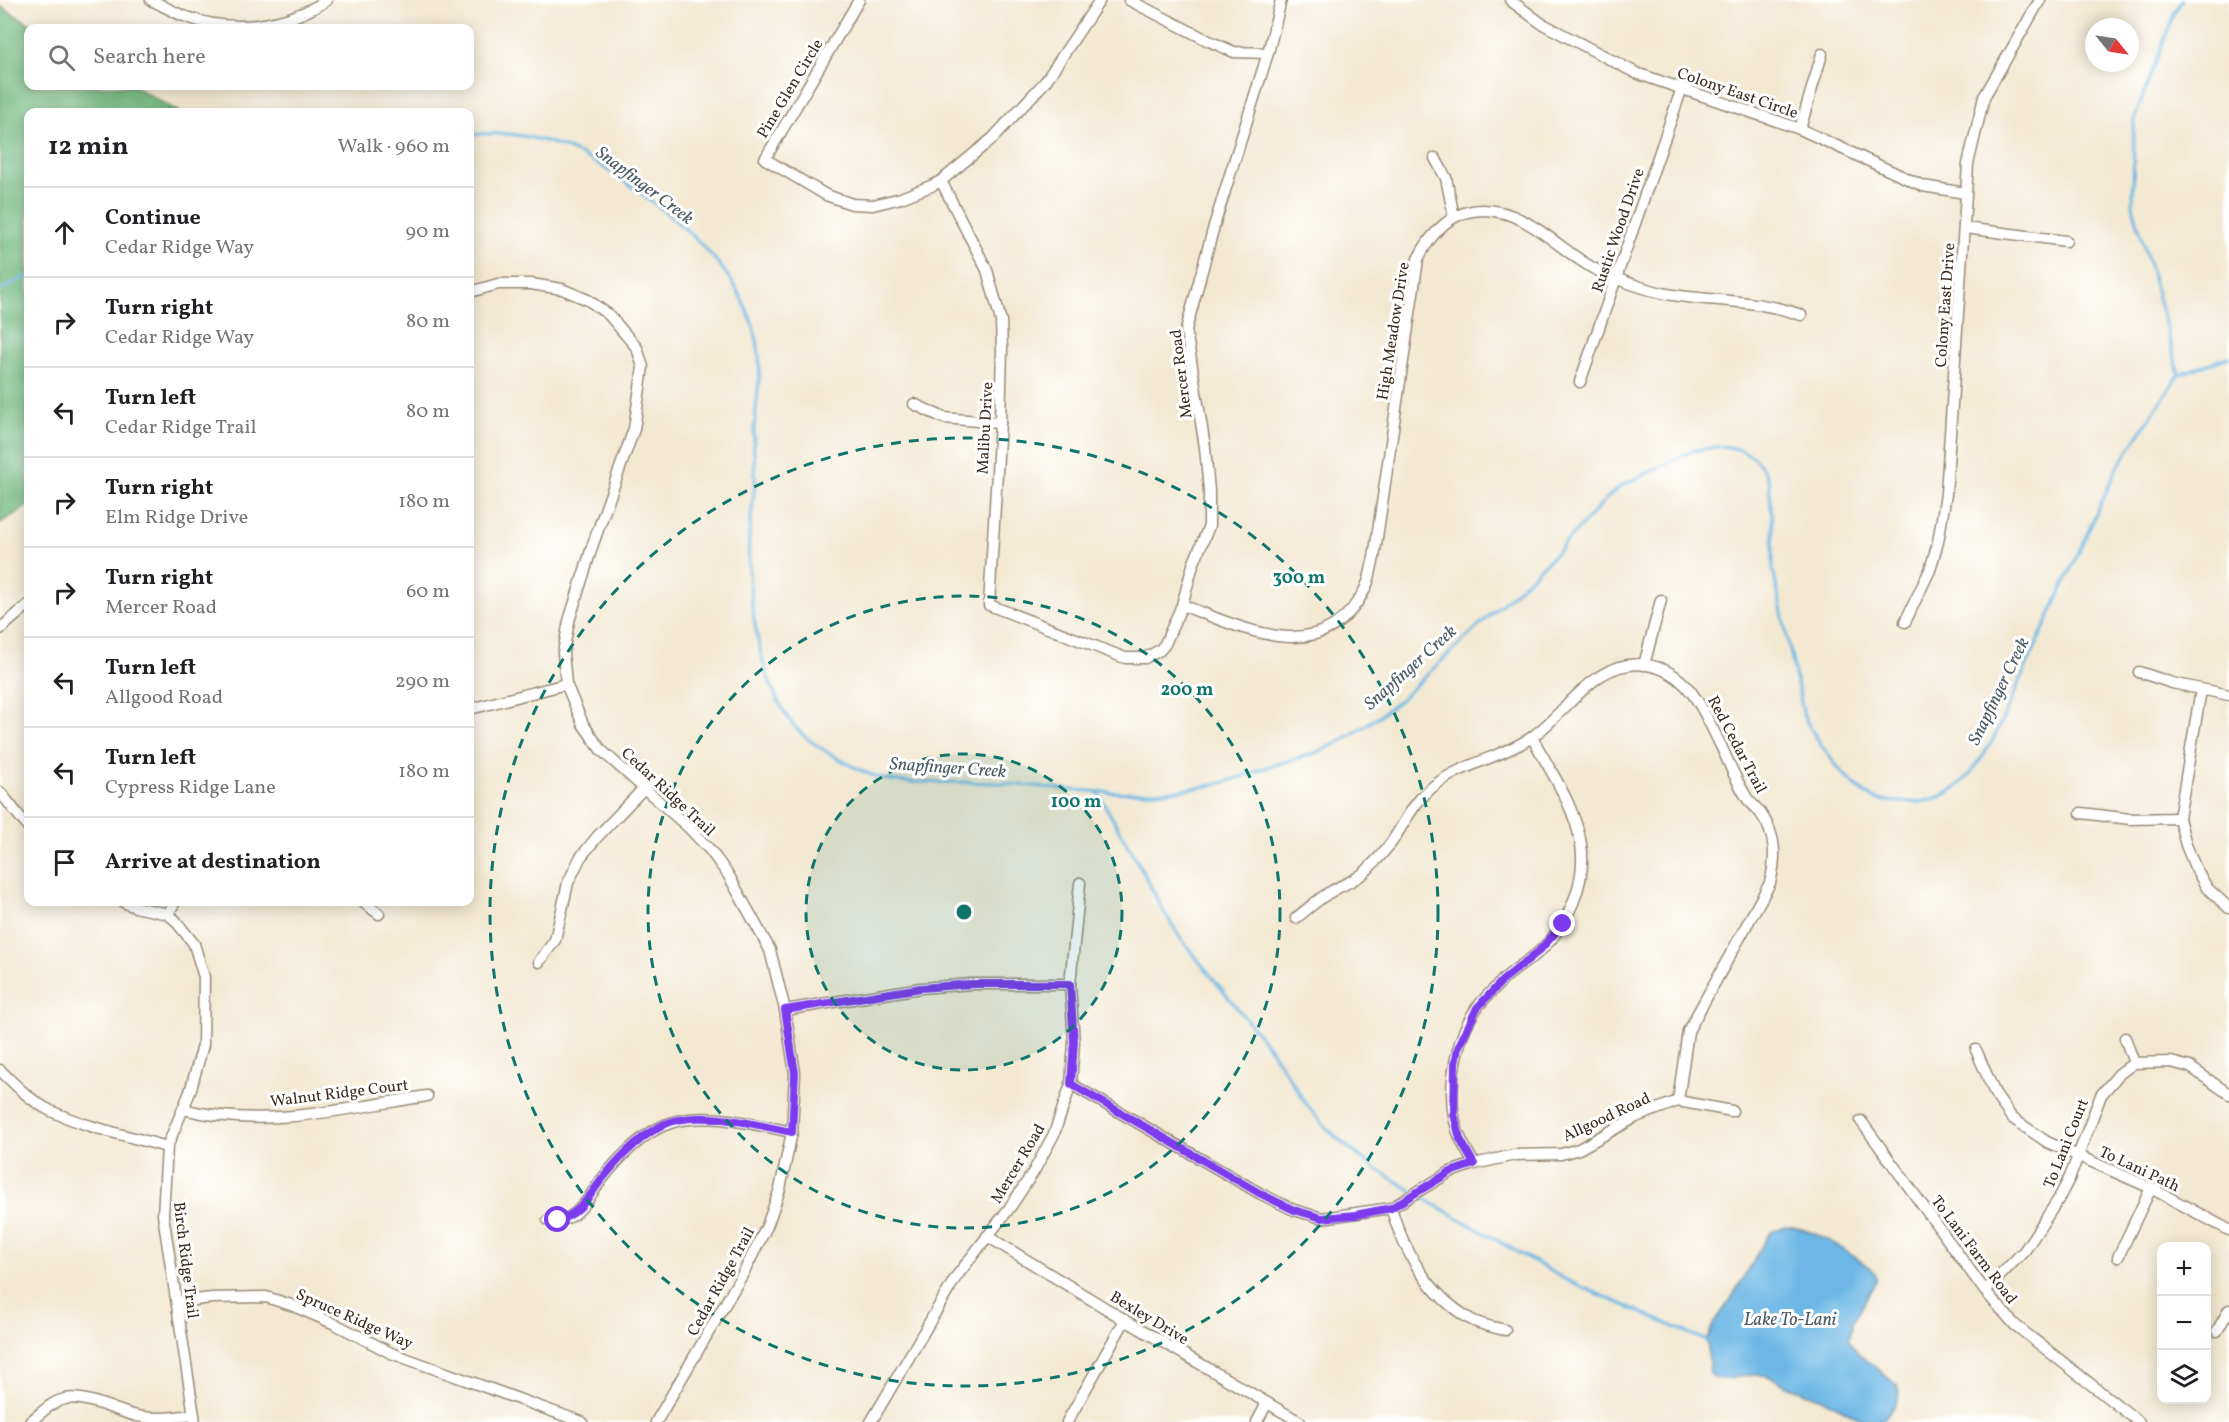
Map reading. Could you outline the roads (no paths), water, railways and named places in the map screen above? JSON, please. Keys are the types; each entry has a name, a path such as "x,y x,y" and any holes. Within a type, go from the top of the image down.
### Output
{"street":[{"path":"151,0 184,16 221,24"},
{"path":"266,24 315,8 327,0"},
{"name":"Pine Glen Circle","path":"859,0 765,159 826,195 852,204 873,205 901,198 941,181 993,138 1045,82 1100,0"},
{"path":"1130,0 1234,52 1268,53"},
{"name":"Mercer Road","path":"1068,636 1125,658 1145,658 1160,650 1165,644 1182,604 1193,565 1209,526 1205,447 1186,330 1214,226 1268,53 1281,0"},
{"name":"Colony East Circle","path":"1510,0 1541,23 1636,73 1800,129 1923,186 1965,193"},
{"name":"Colony East Drive","path":"1905,622 1933,561 1946,494 1968,164 1984,97 2040,0"},
{"path":"1800,129 1822,54"},
{"name":"Rustic Wood Drive","path":"1580,382 1682,88"},
{"path":"1435,158 1446,178 1454,217"},
{"name":"Malibu Drive","path":"941,181 987,270 1001,321 1000,423 989,605 1068,636"},
{"name":"High Meadow Drive","path":"1182,604 1267,635 1298,638 1320,633 1340,622 1354,606 1366,588 1374,558 1418,259 1424,246 1438,229 1454,217 1469,211 1484,210 1504,213 1525,221 1588,266 1616,278 1665,294 1780,307 1801,315"},
{"path":"1965,228 2066,241"},
{"name":"Cedar Ridge Trail","path":"474,291 498,284 531,284 562,289 588,300 609,315 638,348 643,367 634,429 568,621 563,653 567,684 583,724 601,750 645,787 710,850 729,876 770,950 785,1010 795,1073 792,1132 780,1189 767,1226 745,1270 656,1422"},
{"path":"914,404 944,418 1000,423"},
{"path":"1644,664 1661,600"},
{"path":"0,629 24,608"},
{"name":"Red Cedar Trail","path":"1296,918 1331,891 1366,871 1391,843 1428,791 1447,778 1532,737 1596,677 1625,666 1644,664 1674,674 1696,697 1737,780 1762,815 1772,836 1775,851 1770,884 1688,1031 1678,1101"},
{"path":"2139,672 2201,690 2229,695"},
{"path":"474,708 567,684"},
{"path":"2201,690 2179,818 2195,867 2207,888 2229,908"},
{"path":"1474,1164 1460,1139 1454,1114 1455,1064 1458,1048 1477,1008 1503,980 1545,946 1563,924 1573,904 1580,879 1581,844 1574,815 1532,737"},
{"path":"539,962 555,940 568,883 580,858 645,787"},
{"path":"0,792 24,822"},
{"path":"2080,813 2130,819 2179,818"},
{"name":"Mercer Road","path":"871,1422 956,1277 1011,1206 1034,1171 1054,1134 1071,1084 1074,1042 1070,984 1080,883"},
{"path":"133,906 168,914 173,906"},
{"path":"368,906 379,914"},
{"name":"Birch Ridge Trail","path":"168,914 194,944 204,977 202,1045 198,1069 167,1147 163,1215 194,1419"},
{"path":"785,1010 921,988 971,984 1070,984"},
{"path":"2125,1038 2134,1063 2170,1062 2190,1067 2229,1094"},
{"name":"To Lani Path","path":"1976,1050 1996,1096 2012,1118 2047,1142 2151,1188 2229,1230"},
{"name":"To Lani Court","path":"1985,1291 2031,1242 2070,1177 2102,1095 2119,1074 2134,1063"},
{"path":"2,1075 50,1110 89,1125 167,1147"},
{"name":"Allgood Road","path":"1071,1084 1261,1194 1294,1210 1322,1218 1391,1208 1450,1172 1474,1164 1515,1155 1561,1154 1579,1149 1636,1117 1678,1101"},
{"name":"Walnut Ridge Court","path":"183,1109 218,1116 305,1115 428,1096"},
{"path":"1678,1101 1732,1111"},
{"path":"548,1220 570,1217 582,1207 603,1178 625,1154 666,1124 686,1119 707,1119 792,1132"},
{"name":"To Lani Farm Road","path":"1861,1121 1985,1291 2015,1325 2139,1422"},
{"path":"2118,1257 2151,1188"},
{"path":"1391,1208 1399,1235 1431,1286 1452,1307 1472,1320 1505,1330"},
{"name":"Bexley Drive","path":"987,1236 1299,1422"},
{"name":"Spruce Ridge Way","path":"177,1302 212,1298 266,1297 335,1324 391,1353 582,1422"},
{"path":"2217,1331 2229,1310"},
{"path":"1067,1422 1125,1320"},
{"path":"30,1422 48,1407 65,1399 76,1398 138,1416 194,1419"},
{"path":"1257,1422 1267,1403"}],"water":[{"name":"Lake To-Lani","path":"1785,1226 1821,1236 1873,1270 1876,1275 1876,1281 1853,1322 1849,1341 1859,1354 1897,1385 1900,1393 1896,1403 1882,1421 1860,1418 1767,1376 1751,1375 1721,1379 1710,1374 1707,1339 1713,1324 1731,1299 1771,1232"}],"waterway":[{"path":"2179,374 2133,206 2134,120 2175,11 2182,0"},
{"name":"Snapfinger Creek","path":"474,135 493,133 536,138 597,163 688,231 734,284 753,326 760,366 755,418 755,481 749,561 753,614 765,668 774,694 786,715 801,733 817,746 850,765 872,775 898,781 989,783 1072,790 1158,792 1221,783 1323,750 1363,727 1400,700 1551,558 1621,486 1692,451 1722,446 1738,449 1752,456 1762,467 1769,481 1773,529 1773,570 1804,717 1810,727 1835,763 1865,793 1876,799 1892,802 1937,798 1949,792 1969,775 1994,738 2117,468 2179,374 2229,357"},
{"name":"Snapfinger Creek","path":"0,290 24,278"},
{"path":"1098,793 1181,939 1272,1051 1306,1104 1326,1128 1350,1149 1412,1191"},
{"path":"1418,1195 1568,1281 1707,1341"}]}
